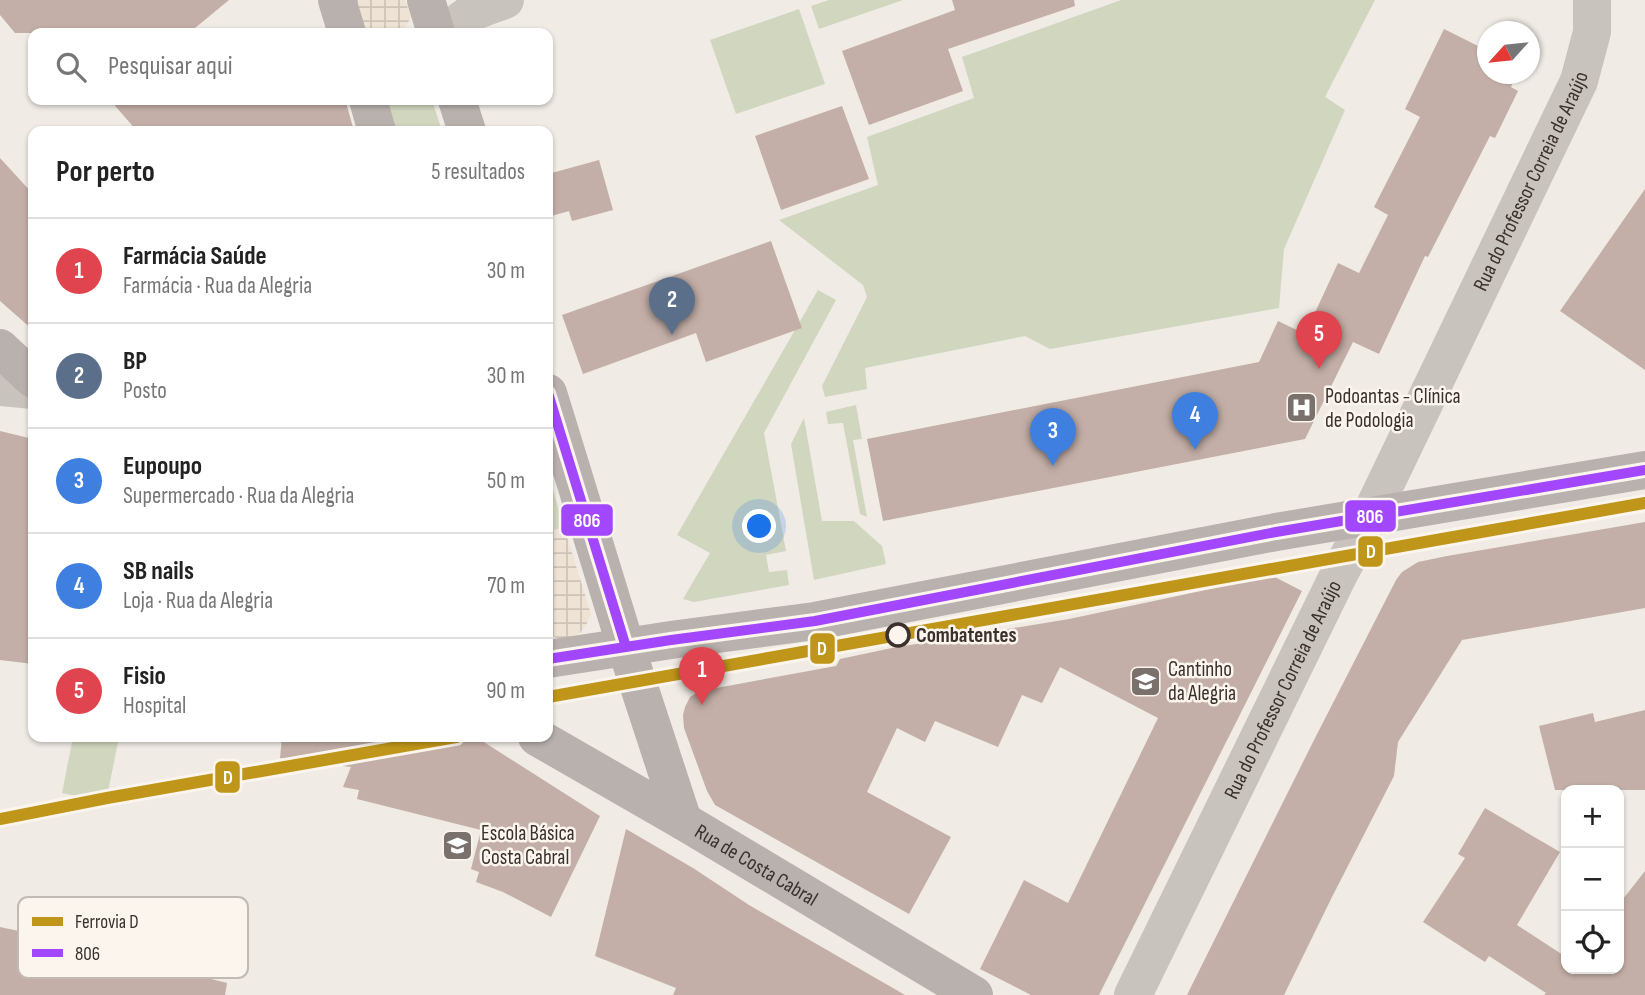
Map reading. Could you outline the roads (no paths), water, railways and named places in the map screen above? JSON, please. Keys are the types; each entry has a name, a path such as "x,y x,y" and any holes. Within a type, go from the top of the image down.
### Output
{"main road":[{"path":"337,0 345,28"},
{"path":"426,0 434,28"},
{"path":"369,105 376,126"},
{"path":"459,105 465,126"},
{"path":"0,348 28,374"},
{"path":"553,409 683,821"},
{"path":"553,658 816,621 1276,532 1645,470"},
{"name":"Rua de Costa Cabral","path":"546,742 974,995"}],"street":[{"path":"452,28 477,9 505,0"},
{"name":"Rua do Professor Correia de Araújo","path":"1133,995 1370,516 1579,81 1591,32 1592,0"},
{"path":"0,387 28,390"}],"rail line":[{"name":"D","path":"553,696 1645,503"},
{"name":"D","path":"0,819 427,742"}],"place":[{"name":"BP","path":"672,335"},
{"name":"Fisio","path":"1319,369"},
{"name":"Podoantas - Clínica de Podologia","path":"1302,408"},
{"name":"SB nails","path":"1195,450"},
{"name":"Eupoupo","path":"1053,466"},
{"name":"Combatentes","path":"898,635"},
{"name":"Cantinho da Alegria","path":"1145,681"},
{"name":"Farmácia Saúde","path":"702,705"},
{"name":"Escola Básica Costa Cabral","path":"458,845"}]}
